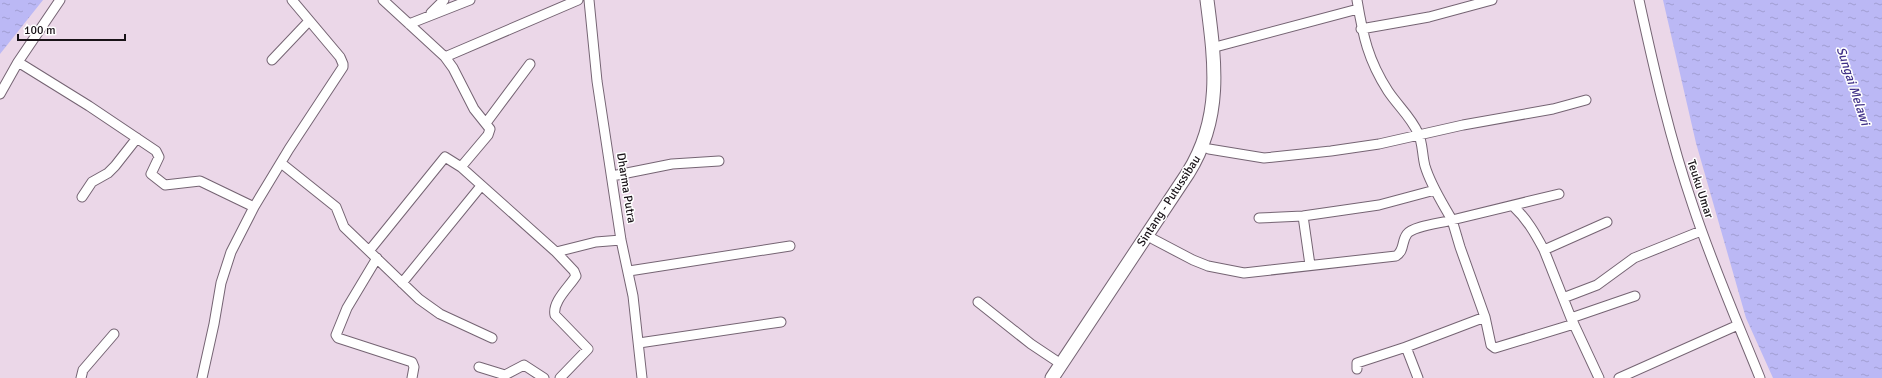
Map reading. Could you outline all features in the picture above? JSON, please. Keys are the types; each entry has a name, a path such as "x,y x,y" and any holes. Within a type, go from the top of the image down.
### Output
{"highway":[{"name":"Sintang - Putussibau","path":"1061,378 1198,158 1205,142 1212,110 1215,84 1207,0"},
{"name":"Sintang - Putussibau","path":"1052,378 1125,275 1153,239 1193,178 1209,149 1218,115 1220,98 1219,46 1214,0"}],"street":[{"path":"0,94 18,62 60,0"},
{"path":"202,378 227,262 239,234 254,207 342,68 343,64 340,57 292,0"},
{"path":"383,0 445,57 453,68 474,109 490,129 488,135 461,167"},
{"path":"428,16 444,0"},
{"path":"409,24 470,0"},
{"path":"445,57 578,0"},
{"name":"Dharma Putra","path":"589,0 597,81 621,240 629,271 639,343 642,378"},
{"path":"1361,29 1429,17 1492,0"},
{"name":"Teuku Umar","path":"1639,0 1676,153 1701,231 1760,378"},
{"path":"1219,46 1357,5 1361,29 1368,52 1388,91 1414,124 1419,135 1425,166 1435,190 1452,220 1485,317 1491,345 1495,348 1572,321 1635,296"},
{"path":"272,60 309,21"},
{"path":"18,62 89,106 159,154 151,174 165,185 200,182 254,207"},
{"path":"486,123 530,64"},
{"path":"1209,149 1264,158 1294,156 1379,144 1553,109 1586,100"},
{"path":"82,197 92,182 108,173 115,166 137,138"},
{"path":"369,251 443,158 448,158 461,167 556,252 574,271 576,276 559,300 555,309 555,315 588,349 560,378"},
{"path":"612,176 672,164 719,161"},
{"path":"281,163 336,207 342,225 419,299 440,314 492,338"},
{"path":"402,283 481,186"},
{"path":"1259,218 1303,216 1379,205 1435,190"},
{"path":"1153,239 1193,260 1225,270 1244,273 1396,256 1402,249 1405,239 1410,232 1452,220 1559,194"},
{"path":"1513,206 1523,215 1533,229 1544,250 1562,298 1599,378"},
{"path":"1303,216 1310,265"},
{"path":"1544,250 1607,222"},
{"path":"1562,298 1597,285 1634,258 1701,231"},
{"path":"556,252 596,242 621,240"},
{"path":"629,271 790,246"},
{"path":"377,258 348,308 336,335 338,338 412,362 414,368 412,378"},
{"path":"978,302 1031,344 1061,364"},
{"path":"1357,369 1357,363 1406,347 1485,317"},
{"path":"639,343 781,322"},
{"path":"1619,378 1738,325"},
{"path":"81,378 83,370 114,334"},
{"path":"1406,347 1418,378"},
{"path":"479,367 506,374 524,365 544,378"}],"water":[{"path":"0,0 43,0 0,54"},
{"name":"Sungai Melawi","path":"1663,0 1882,0 1882,378 1773,378 1746,318 1696,143"}]}
